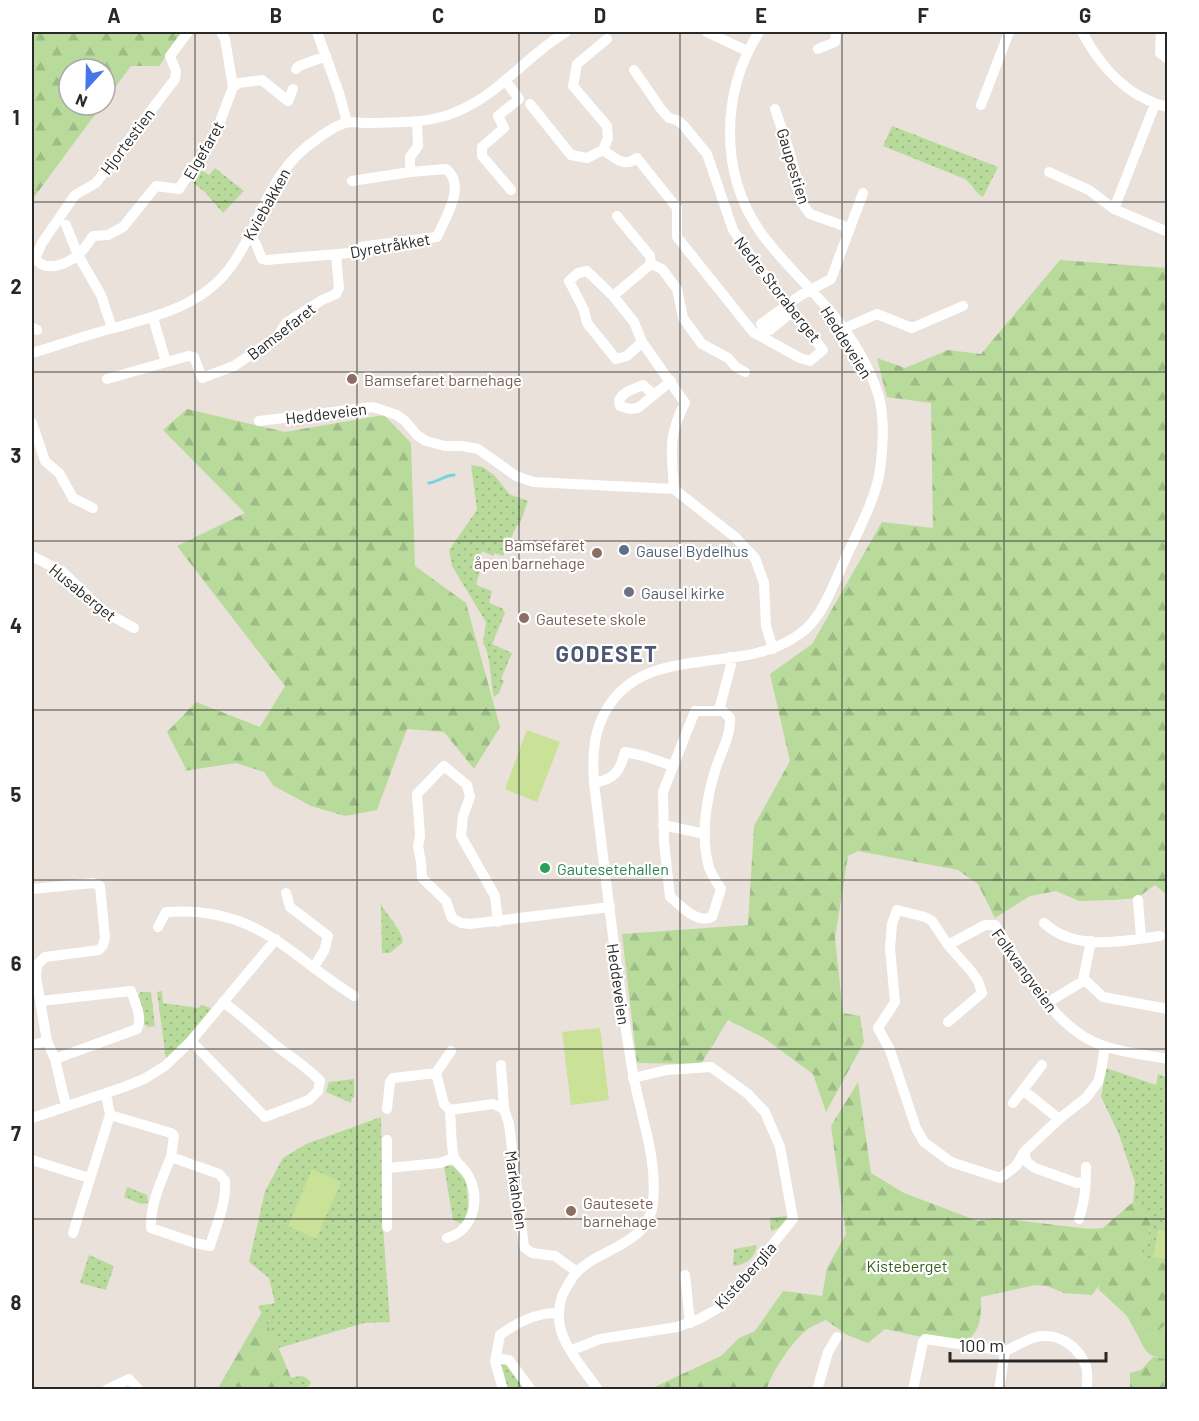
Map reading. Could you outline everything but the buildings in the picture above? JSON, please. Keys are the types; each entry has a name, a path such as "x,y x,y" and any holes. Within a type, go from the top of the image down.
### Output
{"street":[{"name":"Hjortestien","path":"49,268 44,267 35,258 38,248 75,195 96,183 175,80 176,71 170,56 188,32"},
{"path":"221,32 225,39 233,87 239,83 262,81 288,101 293,89"},
{"path":"317,32 347,122"},
{"name":"Kviebakken","path":"32,353 153,318 192,300 218,282 230,268 284,168 318,138 347,122 417,123 460,111 505,81 554,38 566,32"},
{"path":"706,32 747,51"},
{"name":"Heddeveien","path":"559,1313 567,1286 577,1272 589,1262 625,1244 646,1222 653,1204 654,1172 633,1078 622,1011 594,783 592,751 597,730 606,710 620,691 655,670 773,649 796,637 817,617 857,532 878,480 882,427 879,398 864,362 843,329 811,289 759,231 747,208 735,175 730,139 730,108 747,51 759,32"},
{"path":"818,49 835,42 836,32"},
{"path":"981,105 1009,32"},
{"path":"1082,32 1101,63 1133,93 1167,107"},
{"path":"1161,32 1160,53 1167,59"},
{"path":"530,104 571,155 587,158 603,150 608,138 607,126 573,86 577,64 607,39"},
{"path":"296,69 326,56"},
{"name":"Nedre Storaberget","path":"603,150 620,162 627,163 637,158 652,175 677,208 677,237 753,332 800,358 810,361 823,350 732,230 706,154 684,126 677,120 669,118 661,109 634,70"},
{"path":"505,81 519,99 498,116 504,128 482,147 482,156 511,190"},
{"name":"Elgefaret","path":"49,268 78,255 93,236 108,234 123,227 156,186 179,189 215,135 233,87"},
{"path":"1113,208 1155,104"},
{"name":"Gaupestien","path":"776,109 804,206 810,214 844,226 848,234"},
{"path":"410,172 410,157 418,146 417,123"},
{"name":"Dyretråkket","path":"249,234 262,260 350,253 360,247 436,237 454,194 455,184 446,169 352,181"},
{"path":"1049,172 1089,190 1113,208 1167,232"},
{"path":"762,327 791,308 811,289 831,279 863,194"},
{"path":"617,216 650,256 651,264"},
{"path":"66,225 78,255 101,295 112,328"},
{"name":"Bamsefaret","path":"107,379 188,356 194,357 202,378 234,366 277,337 286,324 296,316 336,294 339,288 336,254"},
{"path":"613,296 651,264"},
{"path":"651,264 662,269 677,289 683,318 702,344 728,358 736,367 746,372"},
{"path":"642,342 627,356 616,358 587,323 584,310 569,281 578,273 586,271 613,296 634,322 642,342 685,403 672,431 674,489 735,537 755,558 764,583 766,626 773,649"},
{"path":"843,329 877,314 912,328 963,306"},
{"path":"153,318 166,362"},
{"path":"654,395 671,381"},
{"name":"Heddeveien","path":"259,421 374,407 405,420 417,435 426,441 445,446 478,449 516,476 533,482 674,489"},
{"path":"32,423 45,460 59,473 73,498 93,508"},
{"name":"Husaberget","path":"32,556 63,572 103,611 134,628"},
{"path":"719,710 729,675 730,657"},
{"path":"719,710 730,718 731,730 715,771 705,834 708,863 721,889 712,917 705,919 693,915 670,897 663,825 663,792 673,766 693,712 719,710"},
{"path":"594,783 605,781 615,775 625,752 673,766"},
{"path":"498,922 495,896 461,836 470,797 467,785 444,766 417,794 420,836 418,846 422,862 422,878 446,901 452,918 470,924 498,922 610,907"},
{"path":"663,825 705,834"},
{"path":"32,889 98,884 100,890 105,938 99,950 45,957 41,959 35,971 47,1041 55,1059 66,1106"},
{"path":"286,893 290,907 328,936 324,951 314,967"},
{"path":"1138,900 1142,938"},
{"path":"948,1022 982,993 978,981 948,945 932,921 897,910 892,924 890,948 896,1002 878,1028 890,1050 916,1128 924,1142 951,1162 1000,1178 1016,1166 1024,1152 1059,1119 1086,1098 1098,1082 1105,1047"},
{"path":"158,927 166,912 197,911 246,923 276,939 354,996"},
{"path":"1044,923 1076,939 1101,943 1160,936"},
{"name":"Folkvangveien","path":"948,945 985,925 995,925 1047,1003 1065,1024 1105,1047 1167,1059"},
{"path":"32,1118 106,1094 144,1079 165,1066 191,1041 276,939"},
{"path":"1047,1003 1083,980 1091,941"},
{"path":"1083,980 1103,997 1167,1009"},
{"path":"41,1001 131,991 138,1011 140,1026 137,1029 55,1059"},
{"path":"191,1041 265,1117 309,1100 318,1091 321,1081 314,1074 278,1047 240,1013 223,1002"},
{"path":"32,1045 47,1041"},
{"path":"387,1109 390,1082 393,1078 436,1072 451,1051"},
{"name":"Markaholen","path":"501,1065 504,1109 508,1124 524,1247 532,1253 555,1256 577,1272"},
{"path":"1013,1103 1042,1065"},
{"name":"Kisteberglia","path":"572,1350 600,1339 665,1330 690,1323 717,1309 793,1219 780,1147 765,1112 748,1094 711,1067 667,1070 633,1078"},
{"path":"436,1072 444,1104 450,1110 454,1158 466,1171 471,1182 474,1213 462,1231 447,1238"},
{"path":"1023,1090 1059,1119"},
{"path":"74,1233 110,1115 106,1094"},
{"path":"450,1110 493,1104 504,1109"},
{"path":"110,1115 171,1133 174,1136 171,1157 157,1192 150,1219 151,1228 210,1246 222,1206 226,1188 225,1181 219,1174 171,1157"},
{"path":"387,1140 387,1227"},
{"path":"1024,1152 1027,1162 1035,1168 1077,1184 1084,1182"},
{"path":"388,1168 440,1163 454,1158"},
{"path":"32,1160 89,1178"},
{"path":"1079,1219 1086,1195 1084,1182 1086,1167"},
{"name":"Kisteberglia","path":"685,1275 690,1323"},
{"path":"503,1389 495,1361 500,1335 514,1323 552,1312 559,1313 560,1327 598,1389"},
{"path":"817,1389 828,1352 837,1337"},
{"path":"913,1389 922,1342 925,1339 1005,1351 1037,1337 1053,1337 1067,1341 1077,1351 1085,1365 1087,1389"},
{"path":"999,1389 1005,1351"},
{"path":"495,1361 509,1360 531,1389"},
{"path":"106,1389 129,1379 140,1389"}],"green space":[{"path":"32,32 183,32 159,66 131,66 117,85 117,57 57,57 57,117 93,117 32,200"},
{"path":"892,126 998,167 983,197 965,179 883,146"},
{"path":"215,168 244,191 223,213 205,192 192,182 201,170 209,175"},
{"path":"1060,260 1167,268 1167,895 1155,885 1137,898 1113,900 1079,901 1056,891 1030,896 995,918 978,884 958,870 858,851 848,856 835,938 843,1013 860,1016 864,1042 826,1112 813,1074 764,1038 728,1020 701,1064 637,1063 622,934 748,925 754,826 790,761 770,674 812,644 882,522 933,528 931,403 887,397 877,358 905,368 948,350 981,354"},
{"path":"187,409 285,432 384,415 411,443 415,566 466,603 500,727 474,769 444,732 407,729 377,810 345,816 311,806 274,786 264,772 236,763 184,771 186,769 167,732 196,702 260,727 285,686 177,546 245,513 163,430"},
{"path":"471,465 483,467 495,476 509,494 528,501 519,526 517,525 503,556 495,553 493,556 482,551 476,566 481,568 476,585 492,591 489,603 502,608 505,613 492,644 512,653 501,679 504,681 499,693 494,697 489,661 483,643 486,622 452,566 449,550 477,510"},
{"path":"527,730 560,742 537,802 505,789"},
{"path":"381,904 400,932 403,942 390,953 382,953"},
{"path":"162,991 163,1003 198,1008 202,1005 211,1008 180,1046 166,1059 157,992"},
{"path":"141,992 151,992 155,1026 148,1027 144,1024 137,997"},
{"path":"600,1028 609,1100 571,1105 562,1032"},
{"path":"1106,1068 1156,1085 1158,1074 1167,1077 1167,1263 1140,1257 1153,1221 1133,1202 1135,1182 1118,1132 1101,1097"},
{"path":"354,1079 354,1098 351,1103 326,1092 329,1082"},
{"name":"Kisteberget","path":"858,1082 871,1173 904,1193 978,1221 997,1218 1090,1229 1103,1228 1133,1202 1153,1221 1140,1257 1167,1263 1167,1323 1156,1333 1139,1338 1127,1316 1098,1289 1100,1284 1092,1295 1064,1293 1047,1286 1035,1285 981,1297 979,1324 963,1346 885,1329 868,1343 847,1335 826,1320 810,1328 796,1340 778,1365 767,1389 648,1390 721,1356 739,1338 755,1331 783,1291 822,1296 827,1268 846,1234 831,1126"},
{"path":"381,1117 382,1213 390,1322 364,1323 279,1348 258,1306 275,1303 269,1278 249,1262 265,1191 283,1158 306,1144"},
{"path":"444,1166 454,1167 466,1180 469,1212 462,1224 453,1220"},
{"path":"312,1169 341,1182 316,1239 288,1226"},
{"path":"127,1187 147,1195 148,1203 141,1204 124,1197"},
{"path":"787,1216 781,1226 771,1231 770,1218"},
{"path":"1158,1230 1167,1231 1167,1259 1153,1257"},
{"path":"757,1245 749,1260 733,1266 734,1249"},
{"path":"89,1255 114,1266 106,1290 80,1283"},
{"path":"263,1310 291,1378 276,1389 217,1390"},
{"path":"1167,1323 1167,1359 1149,1354 1139,1338 1156,1333"},
{"path":"1153,1357 1167,1359 1167,1389 1130,1389 1130,1373 1141,1370"},
{"path":"506,1363 524,1389 508,1389 499,1367"},
{"path":"300,1376 311,1382 307,1389 276,1389 291,1378"}],"waterway":[{"path":"429,483 454,475"}],"place":[{"name":"Bamsefaret barnehage","path":"352,379"},
{"name":"Gausel Bydelhus","path":"624,550"},
{"name":"Bamsefaret åpen barnehage","path":"597,553"},
{"name":"Gausel kirke","path":"629,592"},
{"name":"Gautesete skole","path":"524,618"},
{"name":"Gautesetehallen","path":"545,868"},
{"name":"Gautesete barnehage","path":"571,1211"}],"district":[{"name":"GODESET","path":"607,653"}]}
